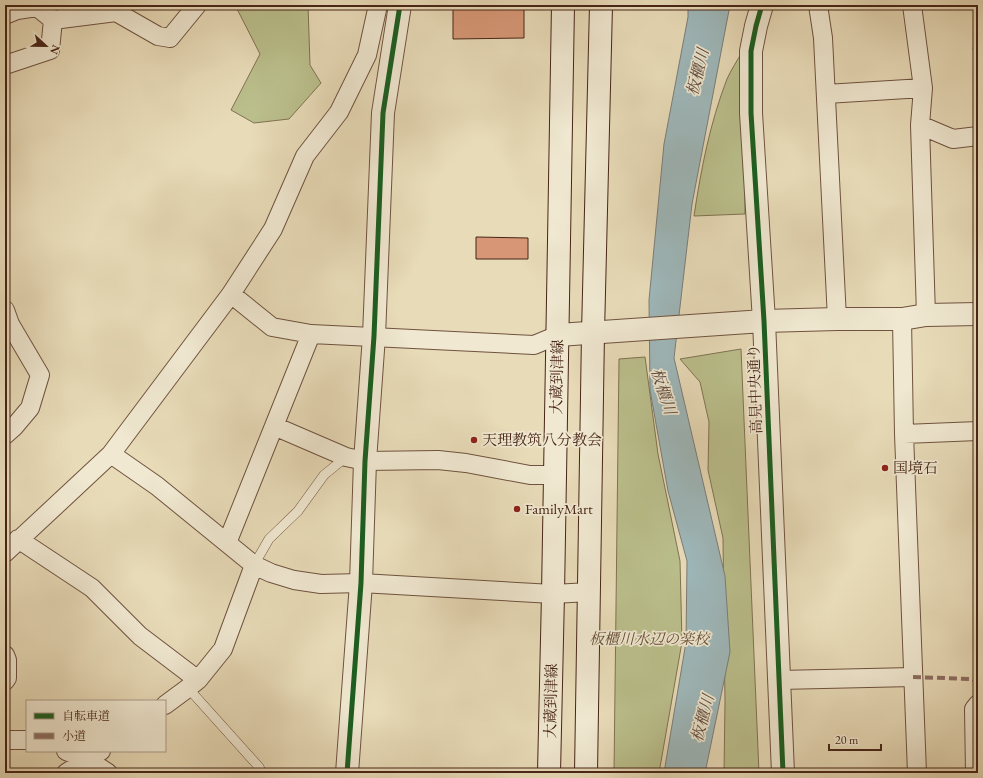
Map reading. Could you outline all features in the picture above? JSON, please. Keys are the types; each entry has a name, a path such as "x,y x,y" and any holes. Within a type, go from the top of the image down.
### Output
{"street":[{"path":"5,15 17,10 38,7 53,20 116,12 158,36 170,38 197,5"},
{"path":"5,552 112,454 232,294 273,229 305,156 339,112 367,55 378,5"},
{"path":"347,773 361,583 355,459 374,336 383,113 400,5"},
{"name":"大蔵到津線","path":"549,773 554,594 554,475 558,335 563,5"},
{"path":"586,773 593,333 601,5"},
{"name":"高見中央通り","path":"762,5 751,51 751,113 764,321 783,773"},
{"path":"818,5 823,38 837,319"},
{"path":"912,5 923,88 920,125 926,315"},
{"path":"5,65 50,50 53,20"},
{"path":"826,94 923,88"},
{"path":"920,125 953,139 978,136"},
{"path":"232,294 272,327 311,334 534,345 558,335 764,321 902,319 926,315 978,314"},
{"path":"5,310 10,324 40,374 30,408 5,435"},
{"path":"902,319 904,434 917,773"},
{"path":"227,543 311,334"},
{"path":"274,426 355,459 438,460 466,463 530,475 554,475"},
{"path":"904,434 978,431"},
{"path":"112,454 157,486 254,564 271,573 294,580 321,584 361,583 554,594 590,592"},
{"path":"18,539 92,588 140,636 193,684"},
{"path":"166,704 193,684 223,650 254,564"},
{"path":"5,655 7,660 7,678 5,681"},
{"path":"779,680 913,677"},
{"path":"976,773 974,709 978,704"},
{"path":"5,740 26,740"},
{"path":"73,752 95,755 108,773"},
{"path":"66,773 95,755"}],"lane":[{"path":"254,564 269,539 298,512 324,475 355,459"},
{"path":"193,684 259,767 262,773"}],"green space":[{"path":"235,5 308,5 310,65 321,83 289,119 254,123 231,110 260,54"},
{"path":"978,21 978,61 973,49"},
{"path":"742,52 745,137 745,214 694,216 711,129 727,79"},
{"name":"板櫃川水辺の楽校","path":"741,349 759,773 724,773 725,702 723,538 708,470 709,422 700,382 680,359"},
{"name":"板櫃川水辺の楽校","path":"645,357 658,454 680,561 682,642 659,773 614,773 619,359"}],"water":[{"name":"板櫃川","path":"688,5 730,5 692,204 674,358 725,576 730,652 705,773 664,773 686,642 687,561 668,491 650,390 649,300 664,144 688,17"}],"building":[{"path":"453,5 524,5 524,38 453,39"},
{"path":"476,237 528,238 528,259 476,259"}],"marked path":[{"path":"913,677 972,679 978,682"}],"cycle path":[{"path":"347,773 361,583 365,461 374,336 383,113 400,5"},
{"path":"762,5 751,51 751,113 764,321 783,773"}],"place":[{"name":"天理教筑八分教会","path":"474,440"},
{"name":"国境石","path":"885,468"},
{"name":"FamilyMart","path":"517,509"}]}
